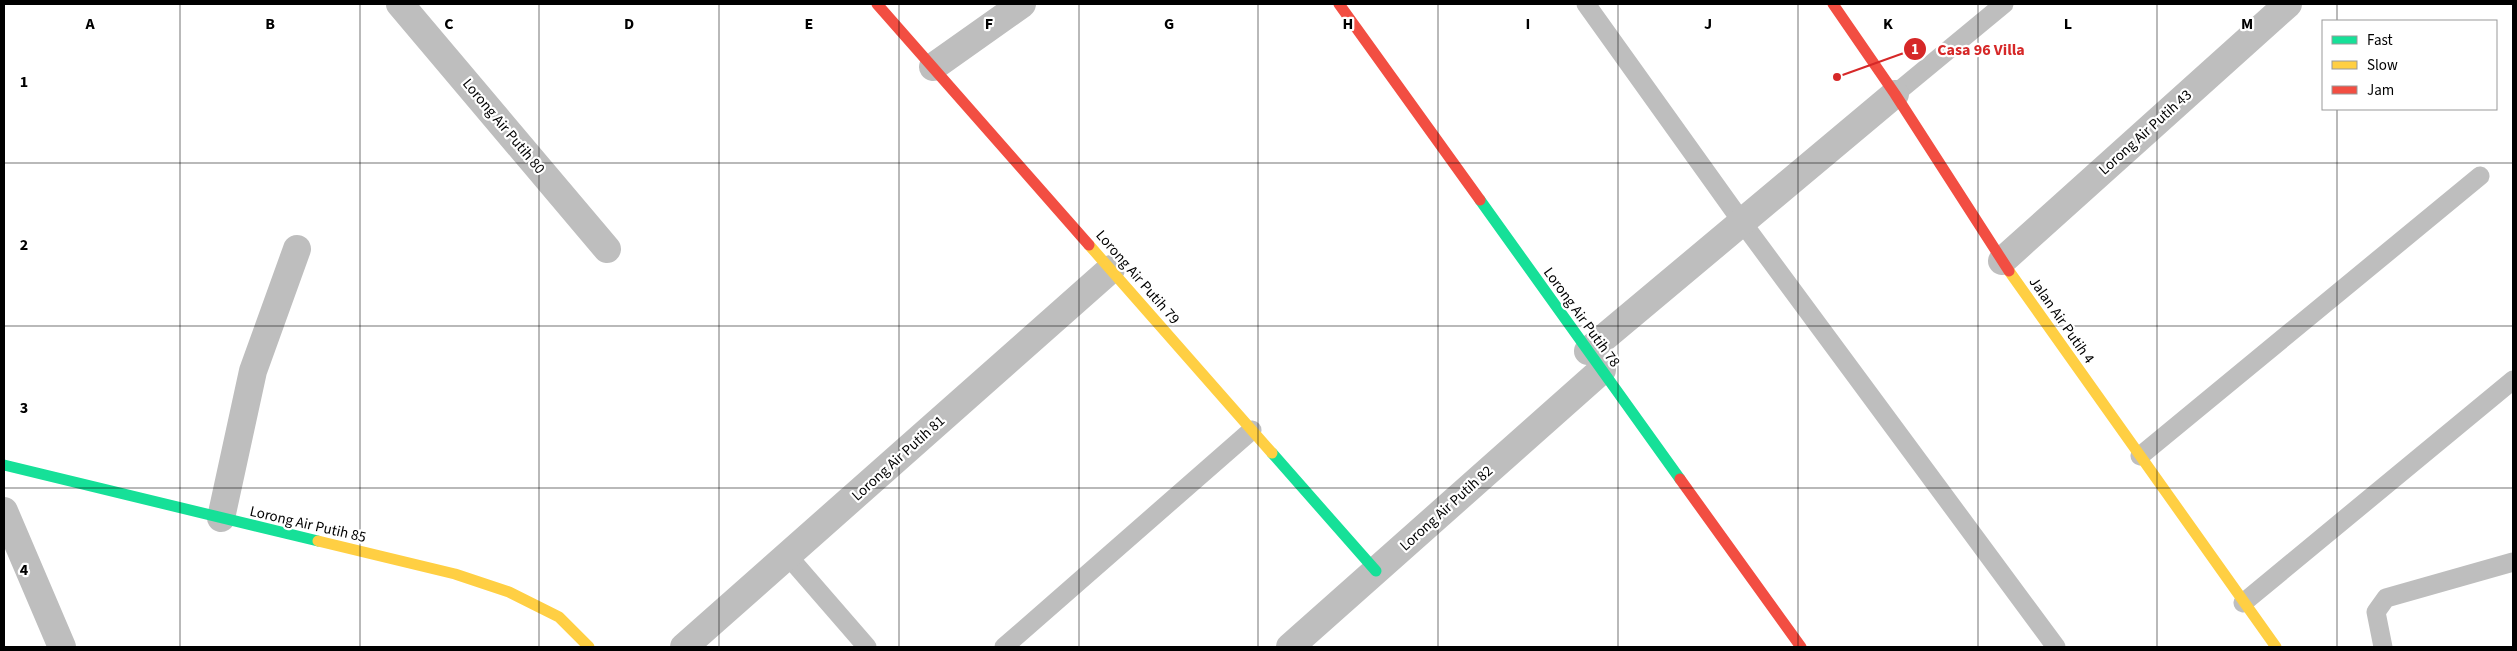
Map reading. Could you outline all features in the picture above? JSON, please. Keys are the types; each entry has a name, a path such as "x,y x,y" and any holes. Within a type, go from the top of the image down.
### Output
{"street":[{"name":"Lorong Air Putih 80","path":"400,4 607,249"},
{"name":"Lorong Air Putih 79","path":"877,4 1376,571"},
{"path":"933,67 1022,4"},
{"name":"Lorong Air Putih 78","path":"1339,4 1801,647"},
{"name":"Jalan Air Putih 4","path":"1833,4 1895,94 2002,261 2276,647"},
{"name":"Lorong Air Putih 43","path":"2002,261 2288,4"},
{"name":"Lorong Air Putih 82","path":"1290,647 1376,571 1595,360 1742,222 1895,94"},
{"path":"221,518 253,371 297,249"},
{"name":"Lorong Air Putih 81","path":"684,647 1111,269"},
{"name":"Lorong Air Putih 85","path":"4,465 455,574 509,592 559,617 589,647"},
{"path":"4,511 62,647"}],"lane":[{"path":"1586,4 1742,222 2056,647"},
{"path":"1895,94 2004,4"},
{"path":"2140,456 2480,176"},
{"path":"2243,602 2513,380"},
{"path":"1004,647 1252,430"},
{"path":"788,556 867,647"},
{"path":"2383,647 2376,612 2386,598 2513,562"}],"traffic: fast":[{"path":"1480,200 1680,479"},
{"path":"1272,453 1376,571"},
{"path":"4,465 318,541"}],"traffic: slow":[{"path":"1089,245 1272,453"},
{"path":"2009,271 2276,647"},
{"path":"318,541 455,574 509,592 559,617 589,647"}],"traffic: jam":[{"path":"877,4 1089,245"},
{"path":"1339,4 1480,200"},
{"path":"1833,4 1895,94 2009,271"},
{"path":"1680,479 1801,647"}],"place":[{"name":"Casa 96 Villa","path":"1837,77"}]}
